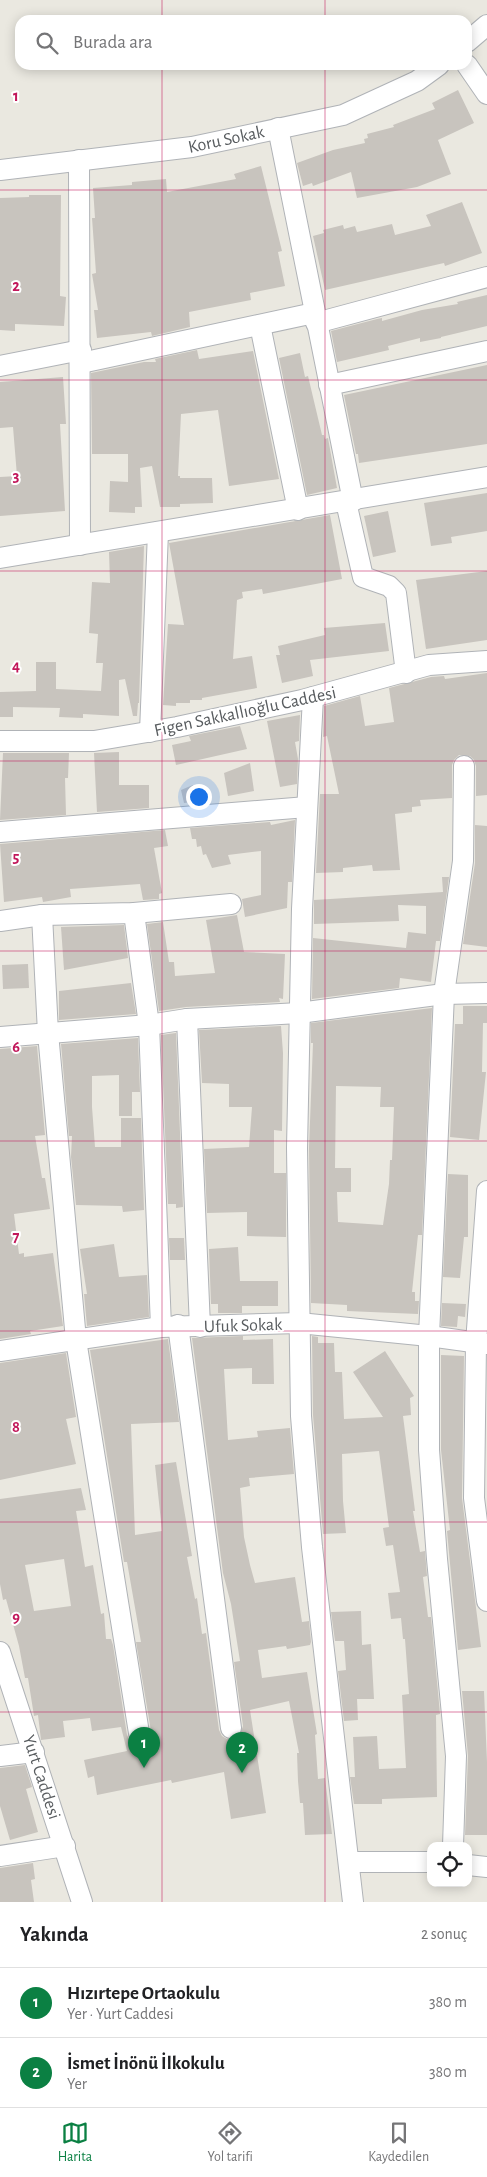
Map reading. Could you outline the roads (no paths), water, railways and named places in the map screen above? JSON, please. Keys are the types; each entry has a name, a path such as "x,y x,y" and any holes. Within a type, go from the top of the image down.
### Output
{"street":[{"path":"472,38 487,25"},
{"name":"Koru Sokak","path":"0,170 192,147 343,115 416,82 432,70"},
{"path":"476,71 487,94"},
{"path":"278,128 329,385 363,577 389,586 396,593 406,673"},
{"path":"79,160 80,545"},
{"path":"0,366 81,356 260,325 315,318 487,277"},
{"path":"260,325 298,510"},
{"path":"329,385 487,351"},
{"path":"0,558 298,510 487,477"},
{"path":"150,732 158,532"},
{"name":"Figen Sakkallıoğlu Caddesi","path":"0,741 94,741 150,732 313,697 406,673 429,665 487,661"},
{"path":"313,697 299,1013 297,1148 301,1416 312,1537 353,1902"},
{"path":"453,1842 456,1756 437,1559 429,1450 429,1336 444,994 463,861 464,766"},
{"path":"0,832 307,807"},
{"path":"0,921 42,915 134,913 231,904"},
{"path":"134,913 149,1025 170,1326 231,1728"},
{"path":"42,915 48,1032 76,1340 139,1732"},
{"path":"0,1037 149,1025 187,1019 299,1013 444,994 487,993"},
{"path":"187,1019 200,1326"},
{"path":"487,1191 474,1498 487,1601"},
{"name":"Ufuk Sokak","path":"0,1351 170,1326 299,1323 481,1343"},
{"name":"Yurt Caddesi","path":"0,1652 82,1902"},
{"path":"0,1756 34,1752"},
{"path":"0,1856 65,1846"},
{"path":"349,1862 427,1862"},
{"path":"472,1865 487,1867"}],"place":[{"name":"Hızırtepe Ortaokulu","path":"144,1768"},
{"name":"İsmet İnönü İlkokulu","path":"242,1773"}]}
